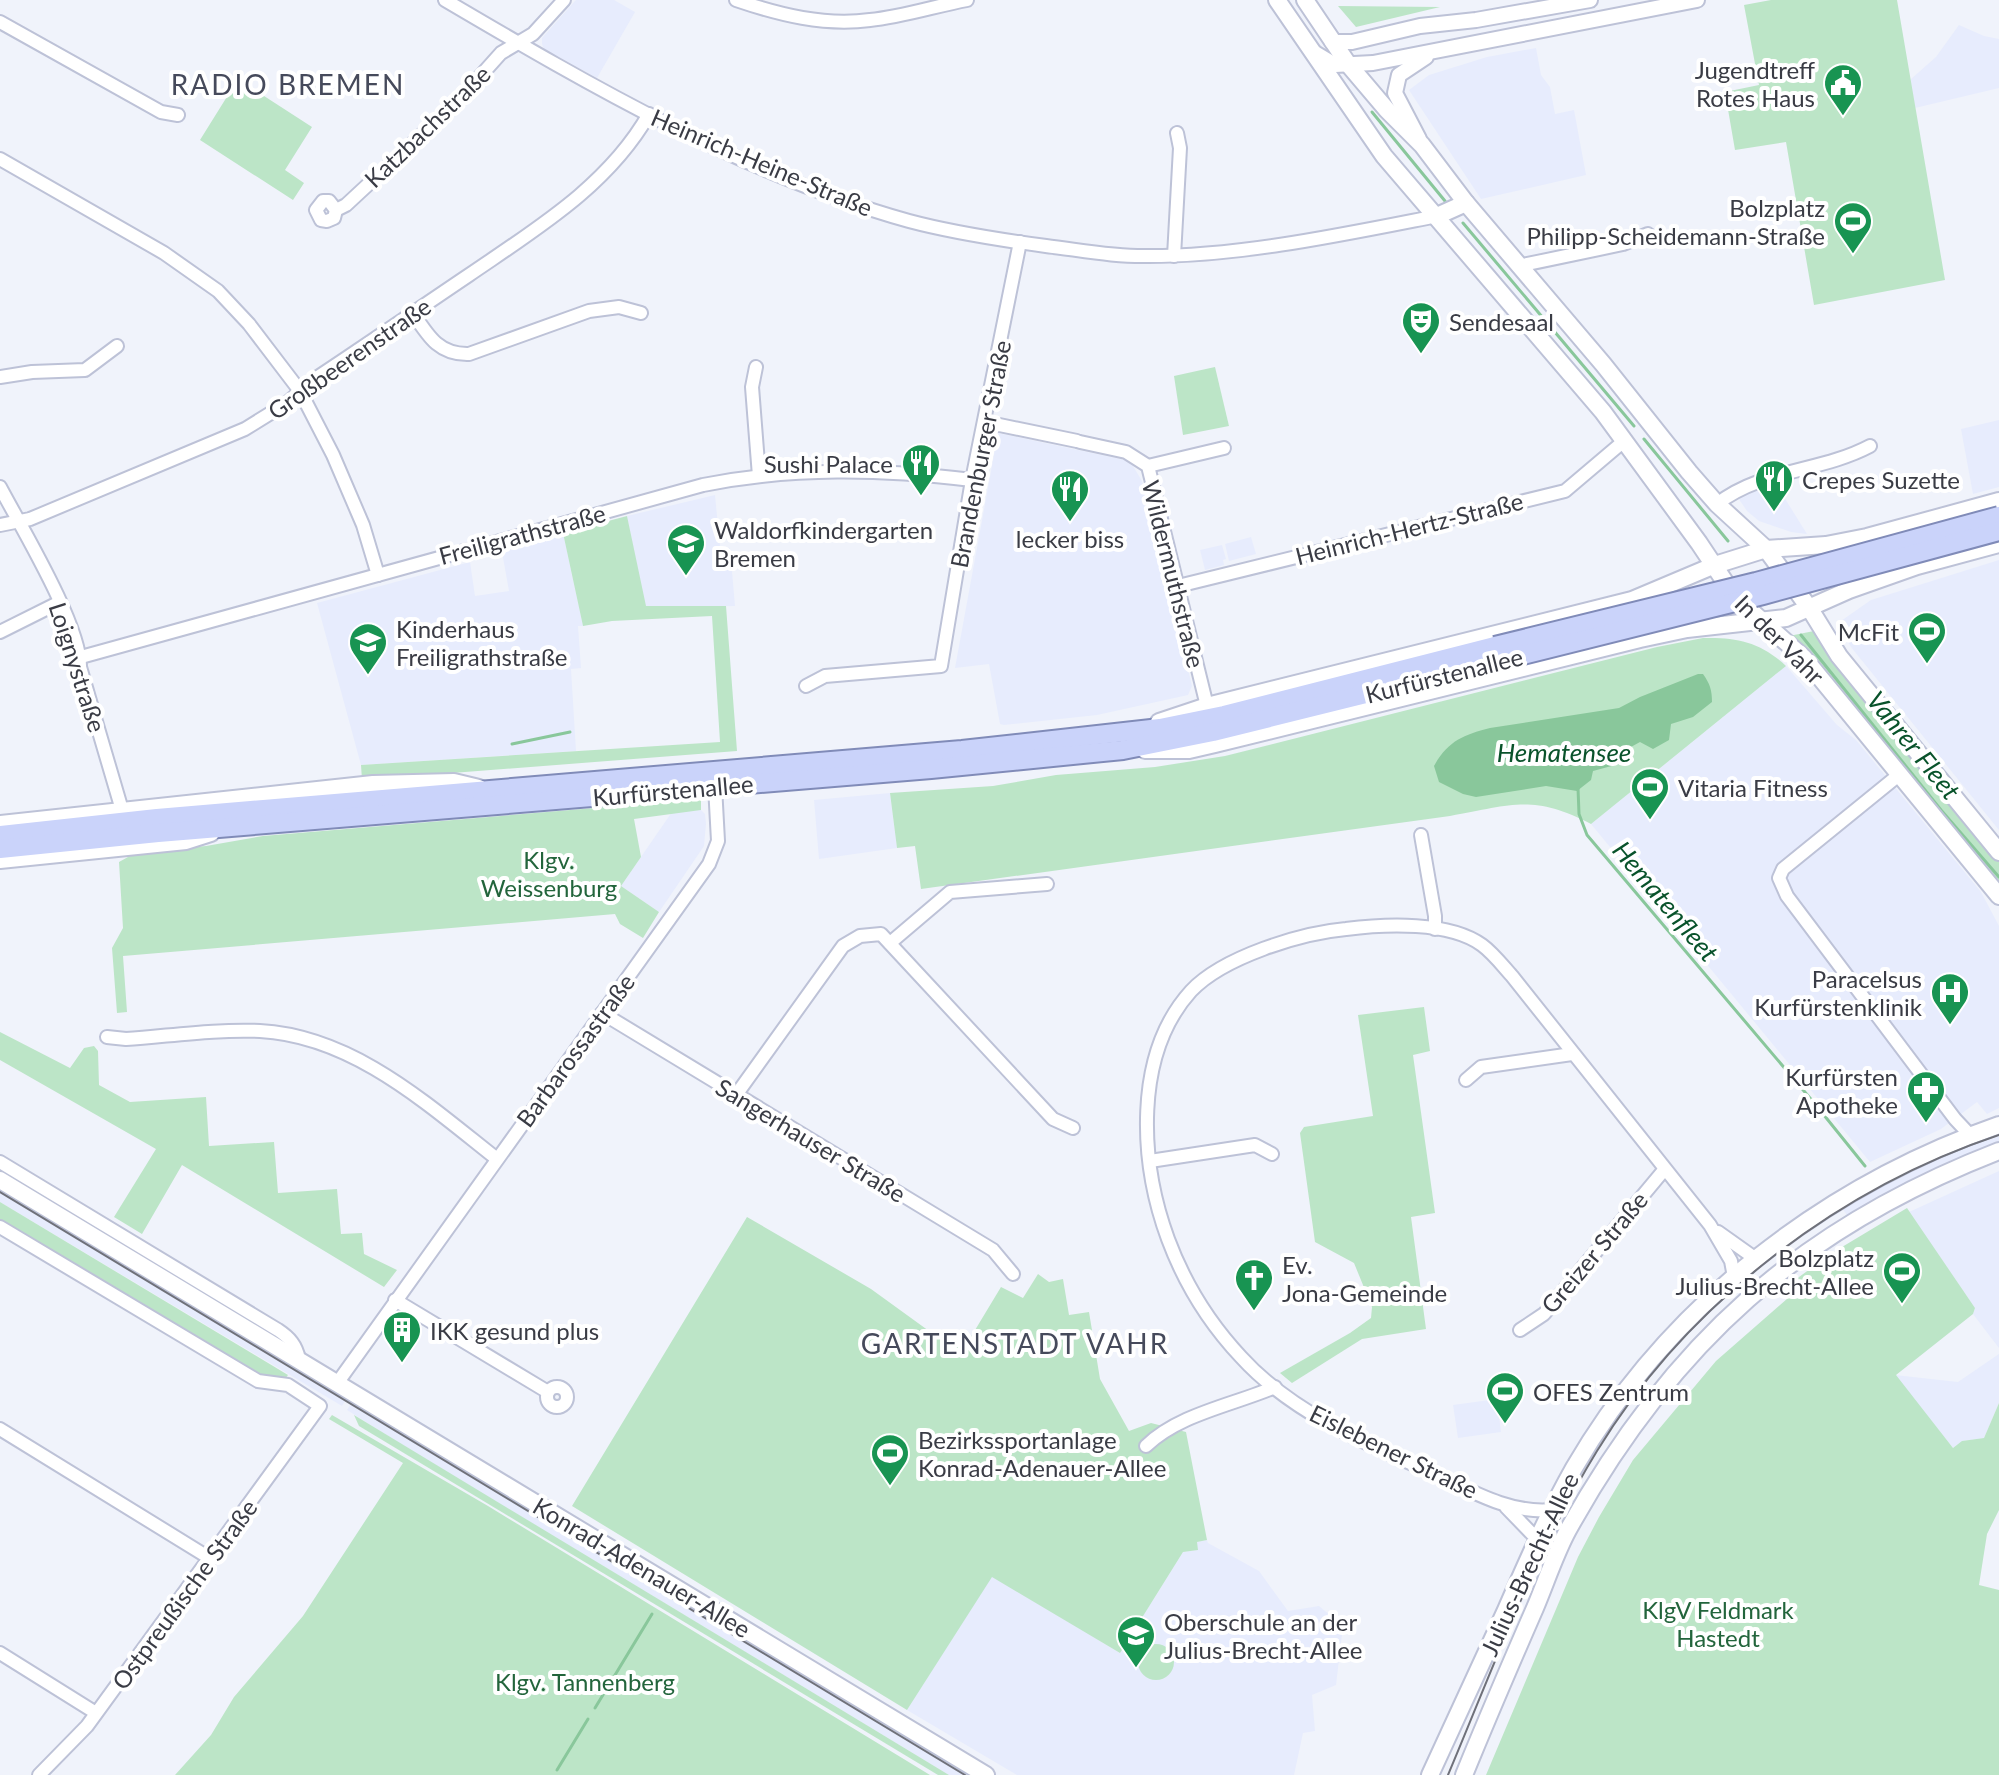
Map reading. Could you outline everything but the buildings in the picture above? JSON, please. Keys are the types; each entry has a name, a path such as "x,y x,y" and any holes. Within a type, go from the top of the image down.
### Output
{"main road":[{"path":"1277,0 1384,156 1603,412 1637,431"},
{"path":"1305,0 1348,64 1422,145 1518,266 1603,364 1637,431"},
{"path":"1437,216 1466,203"},
{"name":"In der Vahr","path":"1637,431 1766,549 1810,609 1839,656 1999,852"},
{"name":"In der Vahr","path":"1637,431 1735,597 1804,658 1999,896"},
{"name":"Kurfürstenallee","path":"1125,741 1207,706 1632,600 1715,565 1766,549 1826,545 1867,537 1999,501"},
{"path":"1760,588 1999,516"},
{"path":"1760,588 1999,531"},
{"name":"Kurfürstenallee","path":"0,835 484,789 962,750 1125,741 1189,750 1640,639 1687,629 1786,618 1890,575 1999,544"},
{"name":"Kurfürstenallee","path":"0,849 715,786 1213,732 1497,654 1760,588"},
{"name":"Kurfürstenallee","path":"0,824 373,784 454,782 484,789"},
{"name":"Kurfürstenallee","path":"0,860 186,841 223,828"},
{"name":"Julius-Brecht-Allee","path":"1430,1775 1551,1510 1597,1432 1639,1375 1686,1321 1791,1231 1861,1186 1970,1135 1999,1125"},
{"name":"Julius-Brecht-Allee","path":"1464,1775 1567,1532 1596,1480 1657,1393 1717,1328 1799,1256 1850,1221 1961,1166 1999,1151"},
{"name":"Konrad-Adenauer-Allee","path":"0,1180 986,1775"}],"street":[{"name":"Heinrich-Heine-Straße","path":"445,0 517,43 649,114 779,174 874,210 941,228 1103,253 1174,256 1362,231 1437,216"},
{"name":"Katzbachstraße","path":"336,210 346,205 458,101 501,53 533,34 564,0"},
{"path":"736,0 775,13 829,22 871,20 967,0"},
{"path":"1332,42 1352,42 1420,26 1590,0"},
{"path":"1309,48 1335,65 1373,63 1697,0"},
{"path":"1533,11 1536,32"},
{"path":"0,22 161,112 178,115"},
{"path":"1337,90 1358,50 1379,37"},
{"path":"1422,145 1395,93 1396,80 1414,63 1437,52"},
{"name":"Großbeerenstraße","path":"0,525 30,519 132,478 245,429 287,403 527,235 602,177 636,137 649,114"},
{"path":"1174,256 1180,148 1177,133"},
{"path":"0,159 164,253 218,291 249,324 300,391 350,492 378,575"},
{"path":"1518,266 1623,244 1648,234"},
{"name":"Brandenburger Straße","path":"806,686 825,676 941,666 972,480 1020,242"},
{"path":"413,313 431,341 445,352 457,355 469,354 589,311 619,307 641,313"},
{"path":"0,377 85,370 117,346"},
{"path":"756,367 752,387 759,476"},
{"name":"Wildermuthstraße","path":"985,422 1126,452 1148,466 1207,706"},
{"name":"Heinrich-Hertz-Straße","path":"1178,586 1565,491 1637,431"},
{"path":"1717,504 1757,480 1852,456 1870,446"},
{"path":"1148,466 1224,448"},
{"name":"Freiligrathstraße","path":"81,657 661,495 759,476 857,470 972,480"},
{"name":"Loignystraße","path":"0,487 60,602 81,657 80,667 122,810"},
{"path":"0,632 60,602"},
{"path":"1900,774 1783,869 1779,878 1787,896 1970,1135"},
{"name":"Barbarossastraße","path":"338,1382 709,864 718,841 715,786"},
{"path":"1421,835 1435,929"},
{"path":"890,943 950,892 1047,884"},
{"name":"Eislebener Straße","path":"1551,1510 1521,1509 1500,1503 1347,1433 1275,1387 1241,1357 1191,1288 1168,1239 1150,1161 1147,1130 1156,1054 1174,1015 1192,991 1224,968 1306,936 1372,926 1435,929 1458,934 1482,946 1512,976 1710,1225 1731,1261 1734,1277"},
{"path":"736,1095 843,946 860,936 881,934 1053,1119 1073,1128"},
{"name":"Sangerhauser Straße","path":"602,1013 993,1250 1013,1274"},
{"path":"107,1037 126,1039 259,1031 308,1040 373,1066 497,1159"},
{"path":"1466,1080 1481,1067 1572,1054"},
{"path":"1150,1161 1255,1145 1272,1154"},
{"name":"Konrad-Adenauer-Allee","path":"0,1162 278,1330 290,1339 299,1359"},
{"name":"Greizer Straße","path":"1520,1330 1544,1314 1664,1170"},
{"name":"Eislebener Straße","path":"1710,1225 1756,1259"},
{"name":"Ostpreußische Straße","path":"0,1227 258,1381 288,1385 320,1406 96,1713 75,1740 39,1775"},
{"path":"395,1300 548,1392"},
{"path":"1146,1446 1160,1433 1179,1423 1275,1387"},
{"path":"0,1429 211,1559"},
{"name":"Eislebener Straße","path":"1500,1503 1516,1515 1537,1539"},
{"path":"0,1653 96,1713"}],"shaded area":[{"path":"576,0 614,0 635,12 597,78 544,49 542,44 542,38"},
{"path":"1959,25 1999,39 1999,88 1915,108 1910,80 1936,57"},
{"path":"1536,48 1541,75 1550,87 1555,114 1574,110 1586,175 1481,199 1409,90 1429,75 1487,57"},
{"path":"1999,420 1999,487 1973,494 1961,429"},
{"path":"998,433 1125,460 1133,466 1147,498 1192,686 1188,695 1097,715 1004,725 1000,724 989,664 955,668"},
{"path":"1774,481 1807,534 1759,521 1736,495"},
{"name":"Waldorfkindergarten Bremen","path":"715,495 720,547 730,548 735,606 645,607 627,516"},
{"path":"563,533 583,626 578,626 581,668 571,669 576,751 361,765 317,603 470,562 475,596 509,591 502,552"},
{"path":"1251,537 1256,554 1229,561 1225,544"},
{"path":"1222,545 1226,559 1223,560 1224,565 1205,570 1200,550"},
{"path":"1999,560 1999,830 1851,647 1840,627 1841,621 1871,600"},
{"path":"1786,666 1837,725 1856,740 1981,892 1999,926 1999,1108 1987,1114 1977,1102 1941,1129 1870,1162 1591,824"},
{"path":"890,793 897,848 819,859 814,800"},
{"path":"701,810 705,814 706,824 704,846 659,912 621,886 672,812"},
{"path":"1999,1130 1999,1145 1849,1218 1840,1205 1881,1181"},
{"path":"1999,1171 1999,1348 1973,1314 1975,1308 1909,1212"},
{"path":"0,1190 347,1398 342,1406 0,1202"},
{"path":"1999,1354 1999,1403 1984,1438 1963,1441 1953,1448 1895,1375 1958,1382"},
{"path":"354,1399 406,1434 970,1775 949,1775 399,1443 347,1410"},
{"path":"1497,1399 1501,1432 1458,1438 1453,1405"},
{"name":"Oberschule an der Julius-Brecht-Allee","path":"1207,1540 1259,1571 1288,1611 1319,1606 1343,1626 1336,1685 1312,1695 1315,1731 1303,1733 1294,1775 1017,1775 907,1710 992,1576 1120,1653 1183,1552 1198,1550 1196,1542"}],"green space":[{"path":"1771,0 1897,0 1945,280 1814,305 1786,142 1735,150 1725,92 1759,85 1744,5"},
{"path":"1338,6 1440,7 1356,27"},
{"path":"238,79 312,127 285,170 304,183 293,200 200,140"},
{"path":"1215,367 1229,426 1183,435 1174,376"},
{"path":"627,516 646,606 726,606 737,751 362,780 361,765 720,742 712,616 612,621 583,626 563,533"},
{"path":"1814,631 1999,860 1999,889 1789,636"},
{"path":"1703,638 1757,646 1786,666 1591,824 1537,805 1507,806 921,889 915,846 897,848 890,793 993,786 1056,775 1155,767 1225,756"},
{"name":"Klgv. Weissenburg","path":"701,799 701,810 634,819 641,857 621,886 659,912 643,938 620,924 615,914 123,956 127,1012 117,1013 112,948 123,928 119,862 137,852 206,846 263,836"},
{"path":"1424,1007 1430,1051 1413,1055 1435,1213 1411,1217 1426,1329 1362,1339 1292,1383 1280,1373 1371,1318 1372,1307 1354,1263 1315,1242 1300,1133 1304,1127 1373,1116 1358,1015"},
{"path":"0,1032 70,1068 84,1048 94,1046 98,1051 99,1085 130,1102 206,1097 209,1146 274,1142 278,1193 337,1189 341,1234 362,1233 364,1254 397,1270 384,1287 182,1165 142,1234 114,1217 156,1149 0,1060"},
{"path":"0,1168 275,1334 286,1344 0,1173"},
{"path":"0,1202 288,1375 285,1379 255,1375 0,1222"},
{"name":"KlgV Feldmark Hastedt","path":"1907,1208 1975,1308 1973,1314 1896,1375 1953,1448 1962,1441 1984,1438 1999,1403 1999,1510 1987,1534 1979,1585 1999,1590 1999,1775 1486,1775 1578,1557 1633,1460 1716,1361 1795,1292 1788,1285 1832,1253"},
{"name":"Bezirkssportanlage Konrad-Adenauer-Allee","path":"747,1217 871,1289 929,1331 963,1350 1001,1287 1023,1298 1038,1274 1049,1282 1063,1279 1069,1315 1089,1312 1100,1379 1129,1431 1151,1423 1186,1432 1207,1540 1197,1542 1198,1550 1183,1552 1120,1653 992,1577 907,1710 572,1506"},
{"name":"Klgv. Tannenberg","path":"332,1415 488,1506 930,1775 175,1775 211,1735 234,1697 303,1616 403,1463 329,1419"},
{"path":"354,1415 949,1775 938,1775 359,1426"},
{"path":"1156,1644 1169,1649 1174,1662 1169,1675 1156,1680 1143,1675 1138,1662 1143,1649"}],"water":[{"name":"Hematensee","path":"1703,674 1707,681 1712,702 1693,717 1671,724 1669,740 1653,749 1640,742 1629,748 1619,764 1593,771 1591,780 1577,791 1546,786 1476,797 1439,782 1434,766 1445,750 1464,737 1490,728 1619,708"}],"waterway":[{"name":"Vahrer Fleet","path":"1372,112 1445,201"},
{"name":"Vahrer Fleet","path":"1463,223 1634,426"},
{"name":"Vahrer Fleet","path":"1644,439 1728,541"},
{"name":"Vahrer Fleet","path":"1801,635 1941,810 1999,877"},
{"path":"512,744 570,732"},
{"name":"Hematenfleet","path":"1578,788 1579,814 1587,835 1865,1166"},
{"path":"595,1708 652,1614"},
{"path":"557,1770 588,1719"}],"tram line":[{"path":"1448,1775 1516,1610 1575,1489 1633,1398 1675,1348 1721,1301 1771,1258 1824,1220 1880,1187 1939,1158 1999,1135"},
{"path":"0,1192 965,1775"}],"place":[{"name":"Jugendtreff Rotes Haus","path":"1843,117"},
{"name":"Bolzplatz Philipp-Scheidemann-Straße","path":"1853,255"},
{"name":"Sendesaal","path":"1421,355"},
{"name":"Sushi Palace","path":"921,497"},
{"name":"Crepes Suzette","path":"1774,513"},
{"name":"lecker biss","path":"1070,523"},
{"name":"Waldorfkindergarten Bremen","path":"686,577"},
{"name":"McFit","path":"1927,665"},
{"name":"Kinderhaus Freiligrathstraße","path":"368,676"},
{"name":"Vitaria Fitness","path":"1650,821"},
{"name":"Paracelsus Kurfürstenklinik","path":"1950,1026"},
{"name":"Kurfürsten Apotheke","path":"1926,1124"},
{"name":"Bolzplatz Julius-Brecht-Allee","path":"1902,1305"},
{"name":"Ev. Jona-Gemeinde","path":"1254,1312"},
{"name":"IKK gesund plus","path":"402,1364"},
{"name":"OFES Zentrum","path":"1505,1425"},
{"name":"Bezirkssportanlage Konrad-Adenauer-Allee","path":"890,1487"},
{"name":"Oberschule an der Julius-Brecht-Allee","path":"1136,1669"}],"district":[{"name":"RADIO BREMEN","path":"288,84"},
{"name":"GARTENSTADT VAHR","path":"1015,1343"}]}
